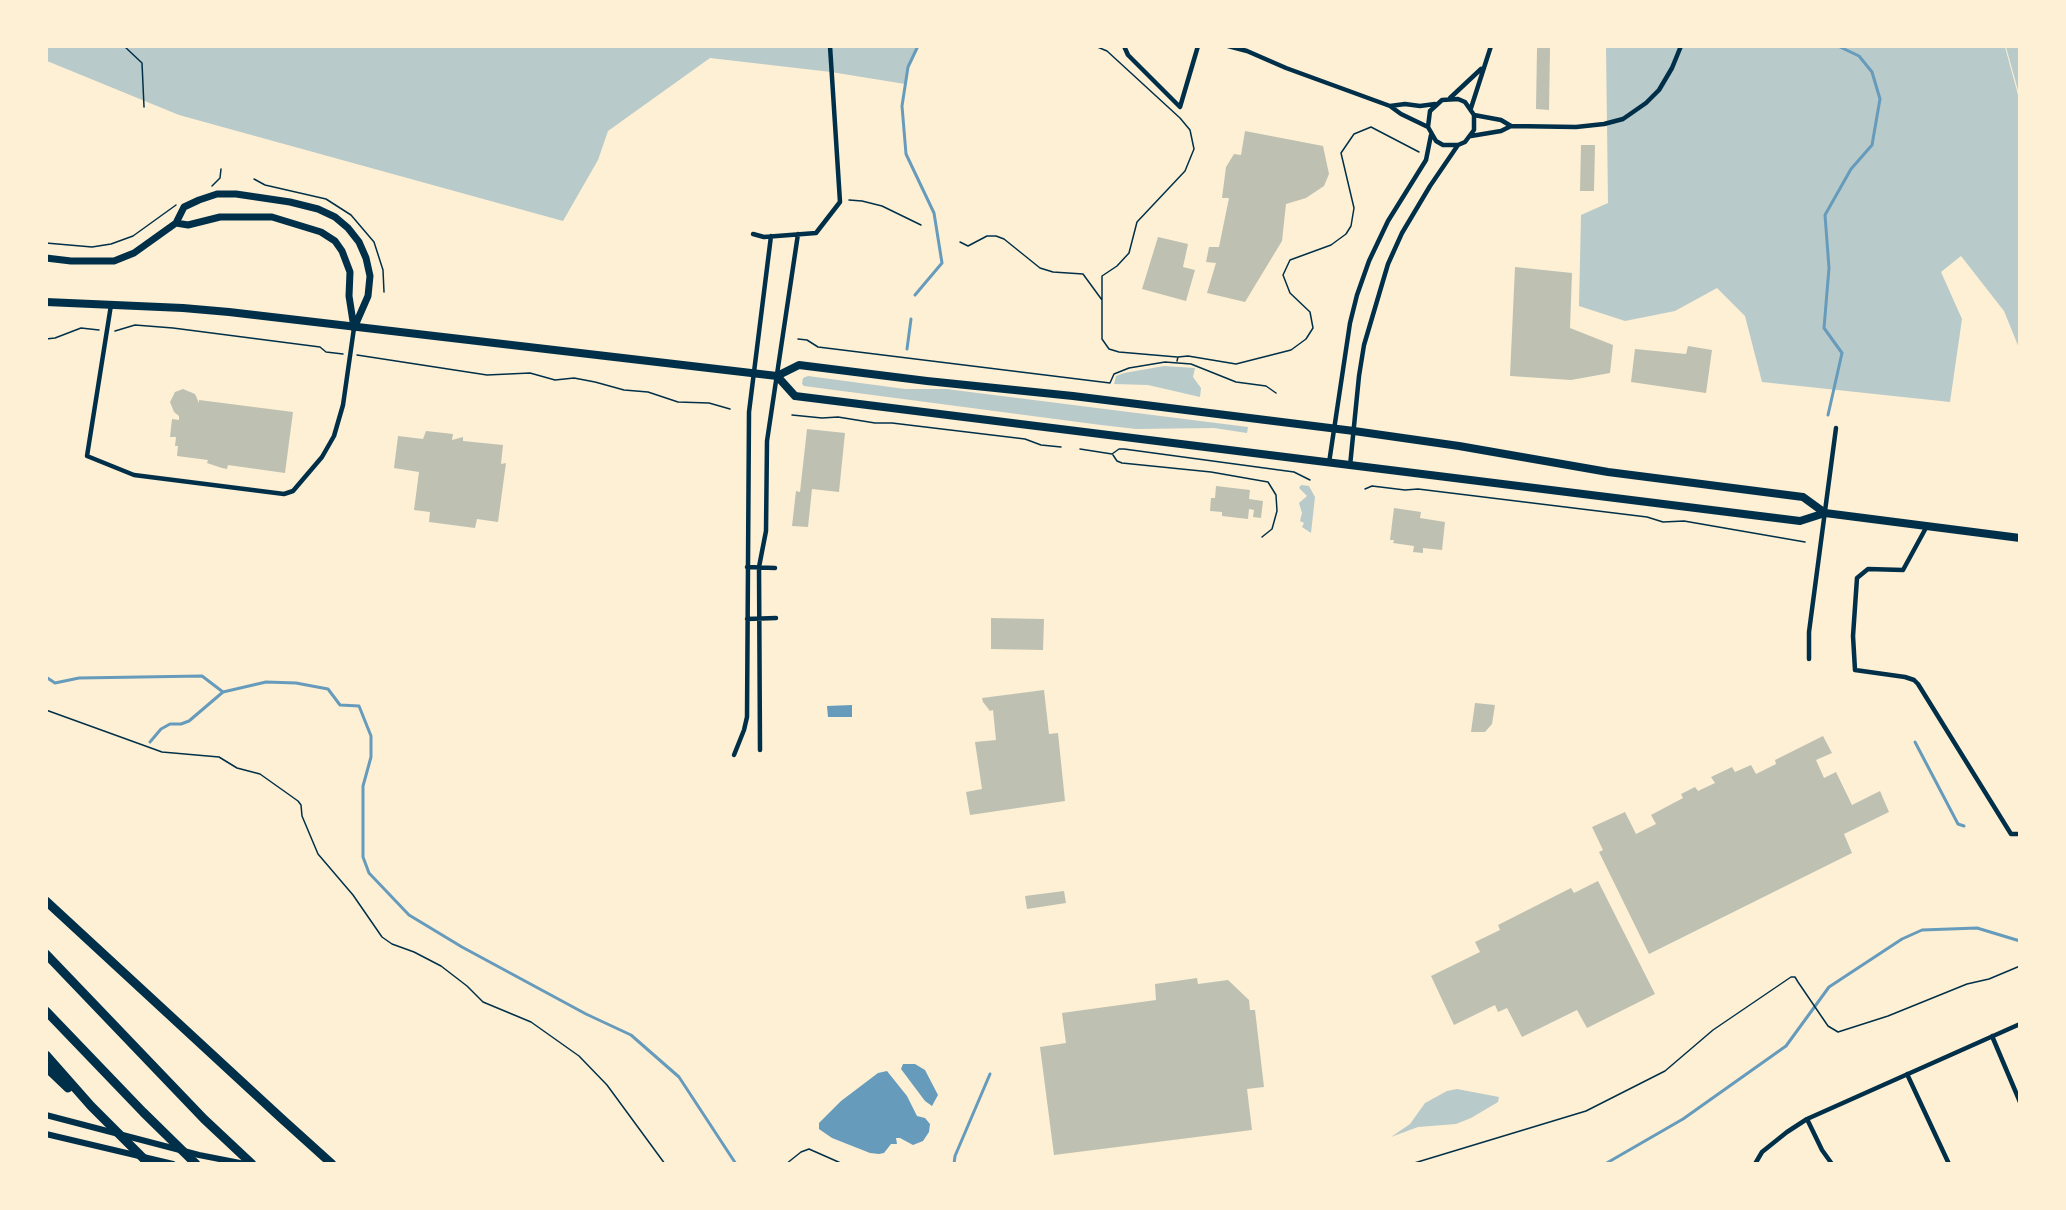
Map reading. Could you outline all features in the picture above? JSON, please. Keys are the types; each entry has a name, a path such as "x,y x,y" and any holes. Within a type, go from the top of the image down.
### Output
{"highway":[{"path":"46,901 332,1164"},
{"path":"46,954 204,1119 252,1164"},
{"path":"46,1011 196,1164"},
{"path":"46,1055 73,1089"},
{"path":"46,1066 91,1106 149,1164"}],"main road":[{"path":"46,258 71,261 114,261 134,253 176,223 184,207 217,194 236,194 290,202 318,209 335,217 360,242 370,276 368,296 354,328"},
{"path":"176,223 188,225 220,217 272,217 321,232 335,241 342,251 350,272 349,296 354,328"},
{"path":"46,302 229,312 777,376 799,365 1073,396 1354,431 1459,446 1608,472 1803,498 1825,513"},
{"path":"777,376 795,396 1800,521 1825,513 2019,538"}],"street":[{"path":"753,234 764,237 816,233 840,202 830,46"},
{"path":"1124,46 1128,55 1180,107 1198,46"},
{"path":"1228,46 1390,106 1428,127"},
{"path":"1471,108 1491,46"},
{"path":"1470,136 1501,131 1511,126 1575,127 1604,124 1623,119 1646,104 1659,90 1681,46"},
{"path":"1450,98 1483,67"},
{"path":"1350,466 1364,345 1388,264 1402,233 1430,186 1458,145 1474,130 1474,115 1471,108 1458,99 1442,100 1435,105 1427,119 1428,127 1431,135 1443,145 1458,145"},
{"path":"1390,106 1435,105"},
{"path":"1474,115 1501,120 1511,126"},
{"path":"1329,463 1350,323 1357,295 1369,261 1388,221 1418,175 1427,156 1431,135"},
{"path":"760,750 759,567 766,531 767,441 798,234"},
{"path":"734,755 747,717 749,412 771,236"},
{"path":"111,305 87,456 130,474 284,494 293,491 322,457 334,436 343,405 354,328"},
{"path":"1809,660 1809,632 1836,428"},
{"path":"1927,526 1903,570 1868,569 1857,578 1853,636 1855,670 1914,680 2011,834 2019,834"},
{"path":"747,567 775,568"},
{"path":"747,618 776,618"},
{"path":"1755,1164 1762,1152 1807,1119 2019,1024"},
{"path":"1992,1036 2019,1102"},
{"path":"1907,1074 1949,1164"},
{"path":"46,1115 199,1155 245,1164"},
{"path":"1807,1119 1822,1150 1832,1164"},
{"path":"46,1134 173,1164"}],"path":[{"path":"124,46 142,63 144,107"},
{"path":"1095,46 1107,51 1180,118 1190,130 1194,149 1185,171 1137,222 1129,253 1117,266 1102,276 1102,339 1109,349 1119,352 1188,356 1236,364 1291,350 1306,339 1313,328 1310,312 1290,292 1283,275 1290,260 1331,245 1346,234 1351,225 1354,208 1341,153 1354,134 1371,127 1427,156"},
{"path":"212,187 220,178 221,169"},
{"path":"845,200 882,206 921,225"},
{"path":"46,243 92,247 111,244 133,236 182,201"},
{"path":"960,242 968,246 987,236 1004,239 1040,268 1053,272 1083,274 1102,301"},
{"path":"46,339 81,328 121,331 135,325 320,346 326,352 333,352"},
{"path":"798,339 840,350 1110,383 1113,374 1118,371 1150,364 1177,362 1199,366 1236,382 1266,386 1276,393"},
{"path":"373,357 486,375 530,373 555,380 574,378 624,390 648,392 678,402 709,403 730,409"},
{"path":"1177,362 1178,357"},
{"path":"792,415 844,417 875,423 892,423 1025,439 1041,445 1061,447"},
{"path":"1080,449 1112,454 1119,449 1124,449 1294,472 1310,480"},
{"path":"1112,454 1117,461 1122,463 1211,472 1268,482 1276,495 1277,511 1272,529 1262,537"},
{"path":"1365,489 1372,486 1405,490 1418,489 1647,517 1663,522 1684,521 1805,542"},
{"path":"46,710 162,752 219,757 237,768 260,774 298,801 318,854 353,895 382,937 392,944 441,966 483,1002 531,1022 579,1056 607,1085 664,1164"},
{"path":"1411,1164 1586,1111 1665,1071 1713,1030 1793,977 1828,1026 1835,1031 1844,1031 1967,984 1998,976 2019,966"},
{"path":"786,1164 801,1152 812,1150 843,1164"}],"shaded area":[{"path":"46,47 918,47 908,67 905,84 831,72 710,58 608,131 598,160 563,221 179,115 47,61"},
{"path":"1606,47 2005,47 2020,102 2019,348 2004,311 1961,256 1941,272 1962,319 1950,402 1762,382 1745,316 1717,288 1675,311 1625,321 1579,306 1581,215 1608,203"},
{"path":"2006,47 2019,47 2019,94"},
{"path":"1164,366 1195,368 1193,377 1201,388 1200,397 1148,385 1114,384 1116,376 1124,373"},
{"path":"808,376 905,389 946,389 1248,427 1247,433 1214,428 1136,429 1101,425 804,386 803,378"},
{"path":"1301,485 1309,486 1315,497 1311,533 1302,527 1304,523 1300,521 1302,513 1299,503 1307,496 1299,488"},
{"path":"1457,1089 1499,1097 1498,1102 1456,1124 1418,1127 1391,1137 1410,1124 1425,1103 1447,1091"}],"water":[{"path":"852,705 852,717 828,717 827,706"},
{"path":"903,1064 915,1064 925,1070 938,1095 932,1106 925,1101 901,1069"},
{"path":"887,1071 907,1096 917,1116 925,1118 930,1124 929,1132 923,1141 913,1145 896,1138 897,1144 891,1144 884,1153 870,1153 832,1138 819,1129 819,1123 841,1101 878,1073"}],"building":[{"path":"1537,48 1550,48 1549,110 1536,109"},
{"path":"1245,131 1323,146 1329,174 1324,186 1306,198 1286,204 1282,241 1245,302 1207,293 1216,263 1206,262 1209,247 1219,247 1229,198 1222,198 1226,167 1234,154 1241,155"},
{"path":"1581,145 1595,145 1594,191 1580,191"},
{"path":"1158,237 1188,244 1183,267 1195,270 1186,301 1142,289"},
{"path":"1515,267 1572,273 1570,328 1613,345 1610,373 1571,380 1510,376"},
{"path":"1688,346 1712,350 1706,393 1631,382 1635,349 1686,354"},
{"path":"183,389 195,394 199,403 199,400 293,412 285,473 228,465 227,469 207,463 208,460 177,456 176,437 170,437 172,419 179,420 179,416 174,412 170,402 175,392"},
{"path":"807,429 845,433 839,492 812,489 808,527 792,526 796,491 800,492"},
{"path":"426,431 453,434 452,440 463,437 463,441 503,445 501,464 506,463 498,522 477,519 475,528 429,522 430,512 414,510 419,472 394,468 398,436 423,439"},
{"path":"1216,486 1250,490 1249,499 1263,501 1261,518 1253,517 1254,510 1249,509 1248,519 1222,516 1222,512 1210,511 1211,498 1215,498"},
{"path":"1394,508 1421,512 1420,518 1445,522 1442,550 1423,548 1423,553 1413,552 1414,546 1393,543 1394,540 1390,540"},
{"path":"991,618 1044,619 1043,650 991,649"},
{"path":"1044,690 1049,734 1058,733 1065,801 970,815 966,792 982,789 975,742 996,740 993,710 990,711 982,698"},
{"path":"1475,703 1495,705 1492,724 1485,732 1471,732"},
{"path":"1823,736 1832,753 1816,760 1824,778 1836,772 1852,805 1880,791 1889,812 1844,834 1852,853 1649,954 1599,852 1603,850 1592,827 1625,812 1636,834 1656,824 1651,815 1683,798 1681,794 1695,787 1698,791 1715,783 1711,777 1732,767 1735,772 1751,765 1756,774 1776,764 1775,760"},
{"path":"1598,881 1655,994 1587,1028 1577,1010 1522,1037 1507,1008 1498,1012 1495,1005 1454,1025 1431,976 1480,952 1475,942 1500,930 1498,925 1571,888 1574,893"},
{"path":"1064,891 1066,903 1027,909 1025,896"},
{"path":"1197,978 1198,984 1228,980 1249,1000 1250,1010 1255,1010 1264,1087 1247,1089 1252,1130 1054,1155 1040,1047 1066,1043 1062,1013 1156,1000 1155,984"}],"waterway":[{"path":"915,295 942,263 934,213 906,154 902,106 908,67 918,46"},
{"path":"1828,415 1842,353 1824,328 1829,268 1825,215 1851,169 1872,145 1880,99 1872,72 1859,56 1838,46"},
{"path":"907,349 911,319"},
{"path":"46,677 55,683 79,678 202,676 223,692 266,682 296,683 328,689 340,705 359,706 371,736 371,757 363,786 363,857 369,873 409,915 462,947 586,1014 631,1035 679,1077 736,1164"},
{"path":"150,742 161,729 170,724 189,721 223,692"},
{"path":"1915,742 1958,824 1964,826"},
{"path":"1605,1164 1683,1119 1786,1046 1829,987 1902,939 1922,930 1977,928 2020,941"},
{"path":"954,1164 955,1156 990,1074"}]}
